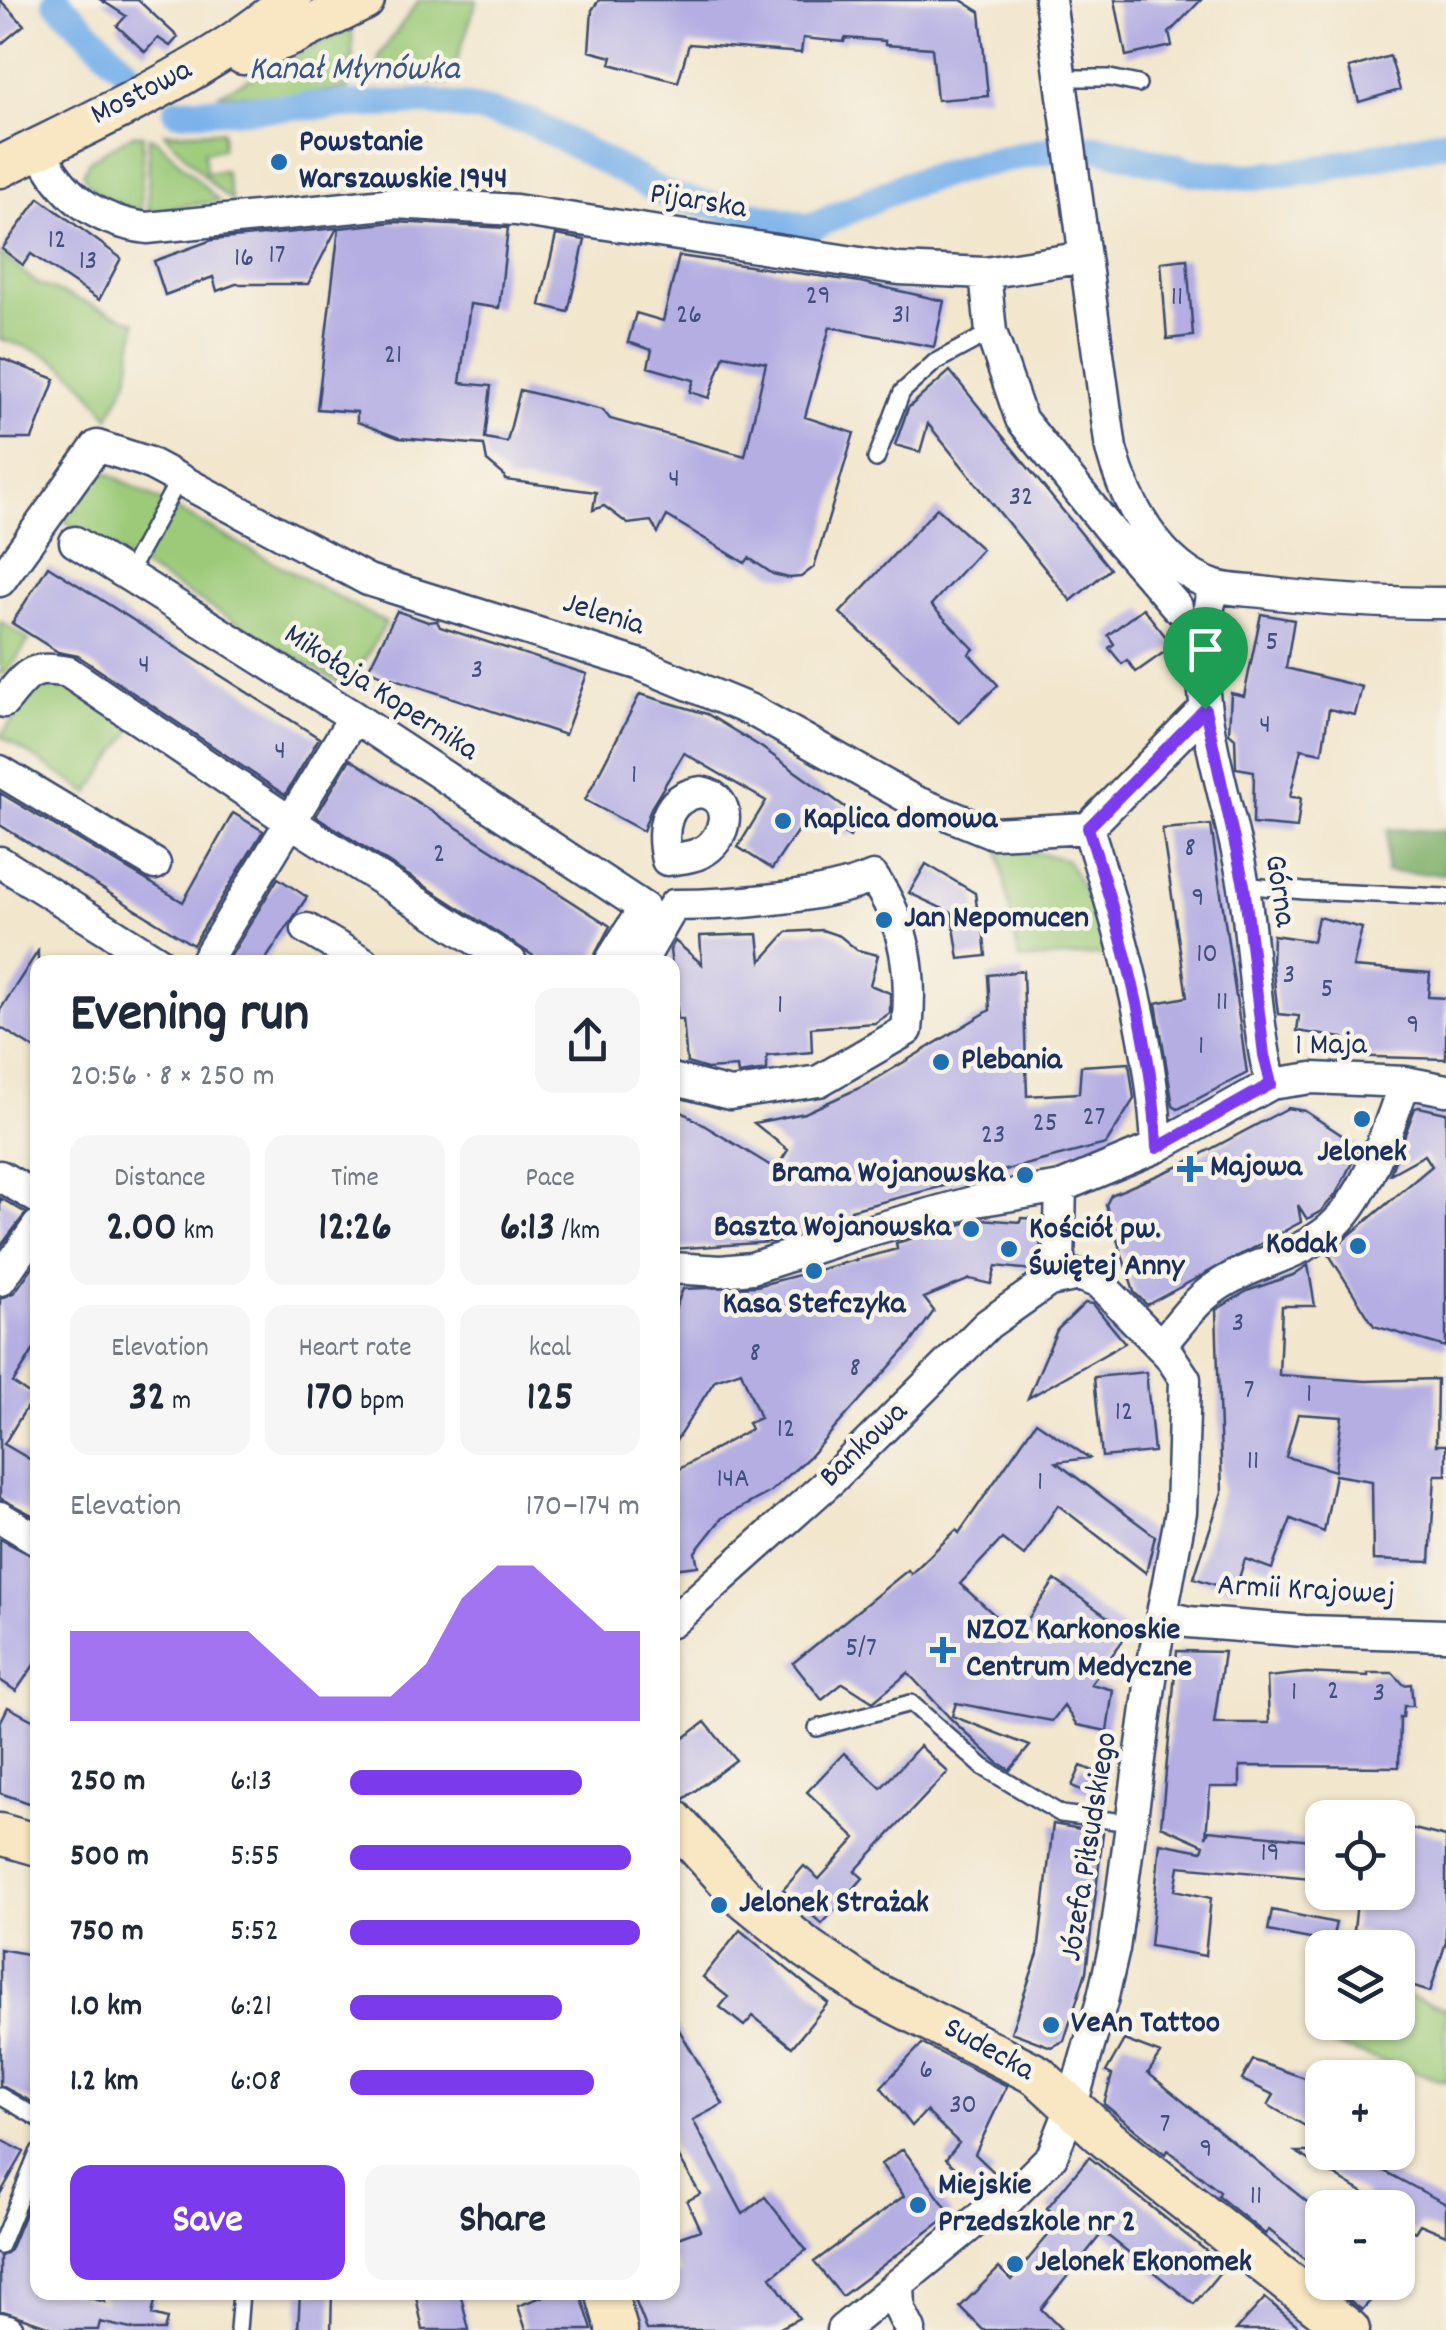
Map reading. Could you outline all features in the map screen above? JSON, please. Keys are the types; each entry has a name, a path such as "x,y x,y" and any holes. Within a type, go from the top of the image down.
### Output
{"street":[{"name":"Mostowa","path":"11,159 186,73 266,22 292,0"},
{"path":"186,73 258,49 364,0"},
{"path":"1050,0 1106,422 1117,472 1134,509 1167,553 1215,586 1336,600 1446,603"},
{"name":"Pijarska","path":"11,159 47,166 70,194 98,214 130,226 165,227 377,209 516,210 899,269 986,272 1084,257"},
{"path":"986,272 990,332 1022,419 1109,529 1177,606"},
{"name":"Jelenia","path":"0,581 97,446 147,462 368,580 641,665 752,711 914,801 993,833 1088,828"},
{"name":"Mikołaja Kopernika","path":"75,542 354,718 642,907"},
{"path":"1157,1148 1156,1117 1130,967 1088,828 1205,709 1200,647 1215,586"},
{"path":"2,703 30,671 45,668 68,672 291,822 499,955"},
{"name":"Górna","path":"1205,709 1244,885 1271,1084"},
{"path":"209,955 354,718"},
{"path":"0,771 155,864"},
{"path":"614,955 668,860"},
{"path":"2,868 147,955"},
{"path":"645,955 674,905 708,905 849,888 872,877 893,906 902,936 910,1001 907,1030 819,1080 730,1094 680,1081"},
{"path":"307,929 351,955"},
{"name":"1 Maja","path":"680,1271 752,1268 976,1201 1061,1187 1157,1148 1271,1084 1312,1078 1404,1082 1446,1090"},
{"path":"1160,1346 1209,1292 1234,1276 1321,1236 1337,1220 1367,1178 1404,1082"},
{"path":"0,1176 30,1193"},
{"path":"1060,1270 1061,1187"},
{"path":"0,1280 30,1237"},
{"name":"Józefa Piłsudskiego","path":"842,2330 1026,2185 1052,2156 1071,2108 1114,1949 1162,1615 1182,1512 1187,1390 1178,1366 1099,1283 1060,1270"},
{"name":"Bankowa","path":"680,1615 831,1480 988,1324 1060,1270"},
{"path":"0,1517 30,1535"},
{"name":"Armii Krajowej","path":"1162,1615 1188,1622 1304,1631 1446,1634"},
{"name":"Sudecka","path":"680,1828 742,1896 808,1950 867,1989 1037,2075 1071,2108 1349,2330"},
{"path":"0,1834 30,1842"},
{"path":"900,2284 900,2310 910,2330"},
{"path":"608,2300 617,2330"},
{"path":"0,2328 8,2330"}],"lane":[{"path":"1061,78 1110,78 1138,84"},
{"path":"876,459 902,392 936,362 990,332"},
{"path":"127,575 179,480"},
{"path":"1244,885 1446,897"},
{"path":"816,1728 911,1703 983,1767 1061,1814 1131,1823"},
{"path":"0,2096 30,2113"},
{"path":"0,2246 30,2173"},
{"path":"238,2330 241,2300"}],"green space":[{"path":"419,0 477,0 449,84 411,78 379,67 379,56"},
{"path":"352,28 353,61 348,62 348,89 289,96 218,94"},
{"path":"223,131 222,149 204,152 206,173 225,171 232,201 164,133"},
{"path":"132,135 143,135 141,211 99,193 83,173 90,160"},
{"path":"149,137 157,140 219,201 148,211"},
{"path":"0,253 38,284 136,322 128,379 109,417 64,366 37,351 0,339"},
{"path":"99,468 386,623 348,688 61,519"},
{"path":"0,621 29,640 9,670 0,675"},
{"path":"60,681 133,729 89,793 1,736 38,684"},
{"path":"1388,829 1446,831 1446,874 1386,872"},
{"path":"998,845 1066,859 1100,919 1112,954 1019,960"},
{"path":"1415,1999 1446,2009 1446,2082 1415,2072 1415,2060 1379,2060 1327,2043 1415,2040"}],"building":[{"path":"0,0 24,25 0,45"},
{"path":"101,0 138,0 178,37 170,46 158,38 145,52 117,26 126,16"},
{"path":"599,0 961,0 980,12 988,96 937,100 932,48 845,38 844,42 803,38 801,53 689,44 678,82 610,64 612,57 589,51 592,10"},
{"path":"1115,0 1201,0 1169,33 1172,46 1126,56"},
{"path":"1390,56 1400,90 1359,102 1349,68"},
{"path":"39,198 121,258 99,300 31,254 23,265 2,249"},
{"path":"395,222 508,228 499,308 470,304 460,383 491,386 485,438 507,442 520,390 603,410 610,419 745,456 766,363 724,355 709,398 690,392 694,380 648,367 652,350 628,342 636,313 663,321 679,256 860,282 944,301 934,347 830,327 805,417 854,433 814,567 801,577 789,578 773,574 749,558 745,563 667,516 658,533 651,521 628,524 604,506 593,510 596,492 505,480 487,461 484,445 399,438 357,422 357,412 317,409 339,228"},
{"path":"337,228 308,284 236,284 217,291 213,277 165,295 154,261 212,240"},
{"path":"556,235 585,240 568,312 540,305"},
{"path":"1187,259 1193,336 1167,339 1161,262"},
{"path":"0,358 55,379 32,439 0,439"},
{"path":"950,371 1110,569 1071,601 928,424 920,452 895,445 908,408"},
{"path":"937,508 982,549 931,605 974,649 969,654 998,685 959,723 840,613"},
{"path":"48,566 319,738 285,795 78,656 58,652 12,623"},
{"path":"1143,608 1173,646 1136,672 1127,660 1122,664 1109,648 1114,644 1108,635"},
{"path":"397,611 428,622 437,621 440,627 587,674 565,735 368,670"},
{"path":"1261,614 1294,620 1286,668 1362,687 1355,715 1329,709 1322,753 1301,749 1290,797 1301,798 1297,828 1253,824 1254,771 1236,768 1235,738 1229,733 1231,693 1244,696"},
{"path":"640,694 707,714 761,747 859,817 850,837 810,812 772,869 738,847 766,801 684,753 651,808 643,831 585,800"},
{"path":"350,759 610,926 595,955 532,955 316,816"},
{"path":"0,793 183,902 233,813 263,831 193,945 0,825"},
{"path":"1211,825 1247,1073 1178,1109 1173,1106 1156,1003 1187,997 1162,829"},
{"path":"926,864 975,893 986,956 959,959 952,913 909,893"},
{"path":"278,878 307,897 269,955 231,955"},
{"path":"1318,917 1362,928 1353,967 1430,973 1428,997 1446,998 1446,1059 1341,1056 1343,1038 1297,1031 1299,1016 1278,1014 1273,935 1313,941"},
{"path":"822,930 840,936 857,950 878,955 870,985 890,993 890,1013 875,1023 811,1028 812,1052 767,1056 767,1070 738,1074 737,1067 707,1069 687,1063 680,1019 680,955 671,955 670,950 675,941 702,964 700,936 758,934 761,961 787,932"},
{"path":"30,963 30,1046 0,1027 0,1010"},
{"path":"1023,971 1027,1096 1079,1093 1081,1066 1129,1063 1134,1099 1106,1144 851,1210 852,1216 771,1242 680,1248 680,1111 776,1169 788,1150 754,1123 805,1113 866,1085 990,1010 988,975"},
{"path":"1288,1108 1305,1111 1360,1147 1336,1194 1321,1211 1307,1219 1298,1205 1301,1222 1147,1305 1134,1292 1106,1205 1111,1195 1177,1167"},
{"path":"1415,1108 1446,1113 1446,1347 1374,1326 1328,1253 1432,1166 1425,1155 1390,1174"},
{"path":"0,1198 26,1213 0,1247"},
{"path":"1021,1218 1041,1222 1040,1263 1032,1270 996,1266 991,1284 970,1279 924,1298 934,1311 911,1343 809,1457 770,1492 722,1518 695,1552 698,1566 680,1568 680,1469 751,1429 748,1423 760,1418 741,1371 715,1380 680,1435 683,1289 757,1286 897,1249 896,1243 980,1219 1020,1222"},
{"path":"1308,1265 1315,1306 1282,1306 1279,1375 1366,1381 1437,1379 1436,1445 1446,1445 1446,1475 1435,1475 1430,1562 1373,1560 1372,1481 1335,1475 1324,1532 1291,1519 1272,1569 1245,1559 1235,1591 1194,1578 1222,1492 1216,1310 1247,1291 1293,1275","holes":["1298,1414 1342,1417 1335,1471 1286,1457"]},
{"path":"30,1270 30,1356 13,1383 30,1395 30,1402 4,1444 30,1459 30,1514 0,1498 0,1299 15,1292"},
{"path":"1085,1303 1093,1304 1125,1343 1028,1398 1057,1330"},
{"path":"1146,1372 1154,1452 1102,1457 1094,1377"},
{"path":"1036,1422 1089,1458 1056,1462 1155,1536 1146,1573 1058,1505 1024,1556 1002,1539 960,1584 1017,1635 1055,1580 1129,1632 1091,1684 1113,1690 1107,1731 1077,1725 1064,1706 1052,1721 956,1703 952,1716 1030,1746 1010,1770 951,1719 908,1673 873,1702 843,1683 822,1700 793,1663 908,1570 911,1574 956,1530 959,1533"},
{"path":"0,1539 30,1555 30,1671 16,1691 0,1680"},
{"path":"1177,1651 1224,1652 1214,1723 1269,1723 1267,1677 1393,1673 1404,1685 1411,1684 1413,1706 1404,1706 1400,1717 1399,1767 1240,1766 1240,1787 1210,1787 1206,1837 1209,1830 1305,1839 1305,1877 1179,1866 1175,1890 1211,1898 1205,1956 1150,1946 1160,1843 1202,1851 1204,1845 1161,1826"},
{"path":"8,1707 30,1719 30,1803 0,1793 0,1723"},
{"path":"705,1722 736,1760 684,1799 680,1796 680,1741"},
{"path":"920,1746 948,1772 855,1871 863,1878 822,1924 783,1890 804,1866 819,1879 856,1838 807,1792 844,1753 881,1788"},
{"path":"1081,1766 1108,1777 1098,1798 1072,1786"},
{"path":"1053,1824 1103,1833 1086,1972 1064,2041 1051,2047 1011,2032 1038,1954"},
{"path":"1415,1829 1446,1837 1446,1942 1430,1992 1415,1987 1415,1930 1354,1930 1356,1910 1415,1910"},
{"path":"1272,1910 1336,1923 1334,1930 1305,1930 1305,1938 1268,1931"},
{"path":"740,1930 828,2003 792,2047 753,2016 744,2026 720,2007 728,1997 703,1977"},
{"path":"0,1949 30,1955 30,2101 0,2085"},
{"path":"680,2031 723,2104 693,2120 743,2214 765,2197 806,2250 771,2277 799,2318 776,2330 647,2330 635,2300 680,2300 680,2237 700,2230 687,2201 700,2194 680,2159"},
{"path":"1124,2040 1161,2054 1148,2073 1305,2200 1305,2259 1269,2230 1265,2234 1218,2196 1220,2192 1104,2104 1112,2075 1106,2072"},
{"path":"922,2044 1007,2086 975,2154 995,2173 978,2189 946,2159 959,2143 926,2111 912,2126 881,2087"},
{"path":"1253,2060 1305,2078 1305,2126 1268,2105 1274,2095 1242,2080"},
{"path":"0,2139 24,2152 0,2194"},
{"name":"Miejskie Przedszkole nr 2","path":"903,2149 951,2214 842,2296 814,2262 904,2196 881,2164"},
{"path":"1089,2157 1225,2266 1194,2304 1103,2232 1041,2309 1062,2330 983,2330 960,2307 999,2268 1011,2280 1061,2220 1047,2208"},
{"path":"1326,2170 1382,2170 1446,2204 1446,2235 1420,2224 1415,2232 1415,2190 1359,2190"},
{"path":"30,2207 30,2300 155,2300 152,2315 167,2319 164,2330 135,2330 100,2322 98,2330 59,2330 0,2310 0,2257 10,2250"},
{"path":"1265,2298 1303,2330 1236,2330"},
{"path":"300,2300 332,2300 331,2330 298,2330"},
{"path":"417,2300 462,2300 469,2330 423,2330"},
{"path":"533,2300 583,2300 592,2330 526,2330 518,2306"},
{"path":"1350,2300 1371,2300 1362,2310"}],"waterway":[{"name":"Kanał Młynówka","path":"56,0 126,70"},
{"name":"Kanał Młynówka","path":"177,111 429,102 476,109 531,122 667,195 810,228 903,186 974,165 1065,147 1101,148 1194,172 1250,177 1312,171 1446,141"}],"place":[{"name":"Powstanie Warszawskie 1944","path":"279,162"},
{"name":"Kaplica domowa","path":"783,821"},
{"name":"Jan Nepomucen","path":"884,920"},
{"name":"Plebania","path":"941,1062"},
{"name":"Jelonek","path":"1362,1119"},
{"name":"Majowa","path":"1190,1169"},
{"name":"Brama Wojanowska","path":"1025,1175"},
{"name":"Baszta Wojanowska","path":"971,1229"},
{"name":"Kodak","path":"1358,1246"},
{"name":"Kościół pw. Świętej Anny","path":"1009,1249"},
{"name":"Kasa Stefczyka","path":"814,1271"},
{"name":"NZOZ Karkonoskie Centrum Medyczne","path":"943,1650"},
{"name":"Jelonek Strażak","path":"719,1905"},
{"name":"VeAn Tattoo","path":"1051,2025"},
{"name":"Miejskie Przedszkole nr 2","path":"918,2205"},
{"name":"Jelonek Ekonomek","path":"1015,2264"}],"route":[{"path":"1205,709 1244,885 1264,1055 1271,1084 1157,1148 1156,1117 1126,948 1088,828 1205,709"}]}
